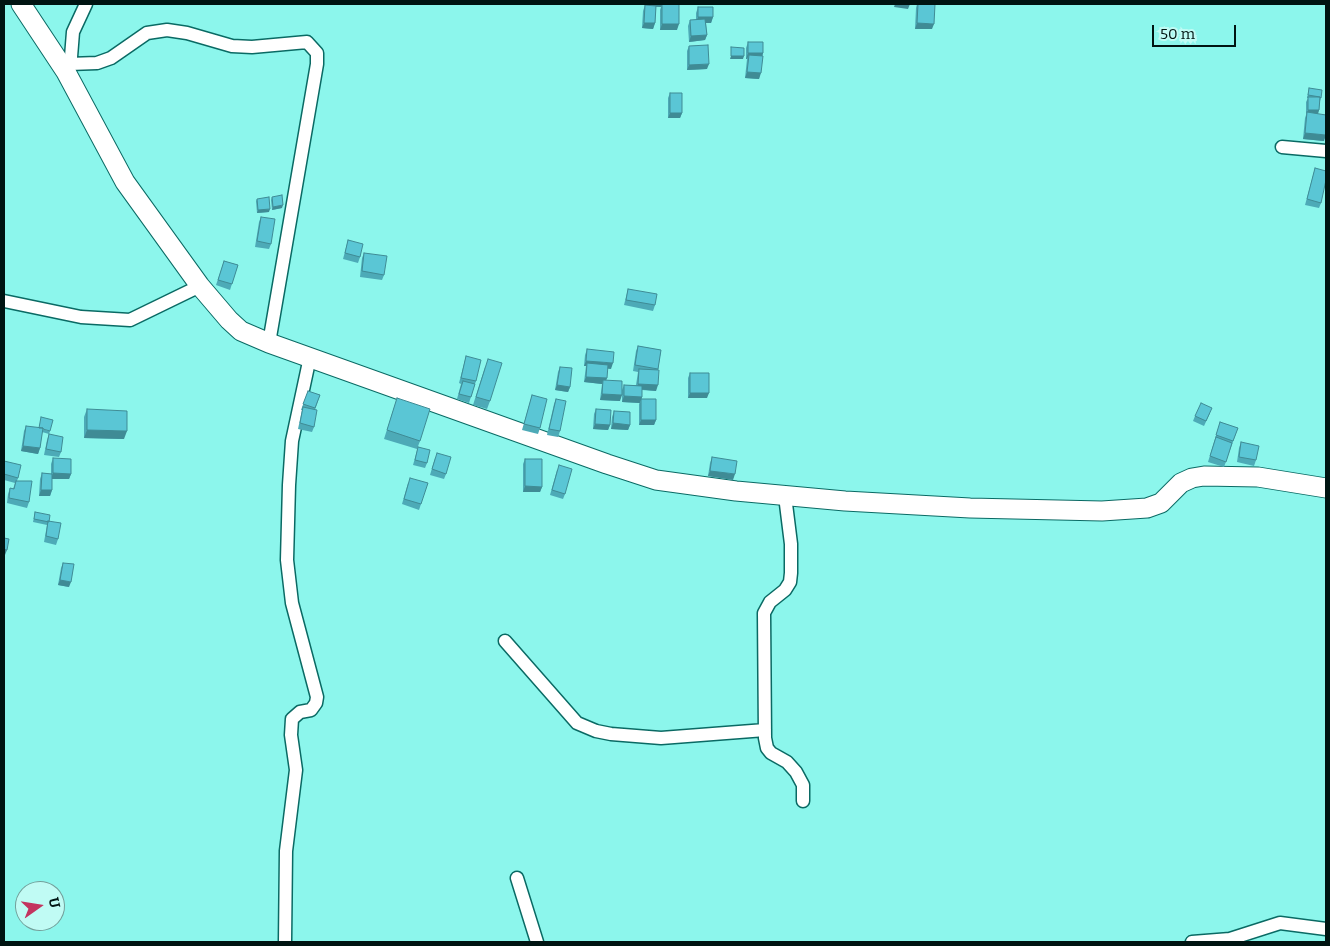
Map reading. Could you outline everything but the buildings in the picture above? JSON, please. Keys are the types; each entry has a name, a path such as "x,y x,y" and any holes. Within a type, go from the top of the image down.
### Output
{"street":[{"path":"21,4 67,68 125,182 200,286 241,331 269,343 656,480 736,492 845,501 970,508 1102,511 1147,508 1161,502 1181,483 1192,478 1204,476 1258,477 1326,488"},
{"path":"67,68 71,57 73,32 86,4"},
{"path":"67,68 97,63 111,58 147,33 167,30 187,33 232,46 252,47 307,42 317,53 318,64 269,343"},
{"path":"1282,147 1326,151"},
{"path":"4,301 81,317 130,320 200,286"},
{"path":"285,942 286,851 296,770 291,735 292,719 300,712 311,710 316,703 317,696 292,603 287,560 292,441 310,357"},
{"path":"785,496 791,544 791,573 790,582 785,590 770,602 764,613 765,730 768,748 775,756 787,762 803,785 803,801"},
{"path":"505,641 577,723 596,731 661,738 765,730"},
{"path":"517,878 537,942"},
{"path":"1192,942 1230,938 1280,923 1326,929"}]}
